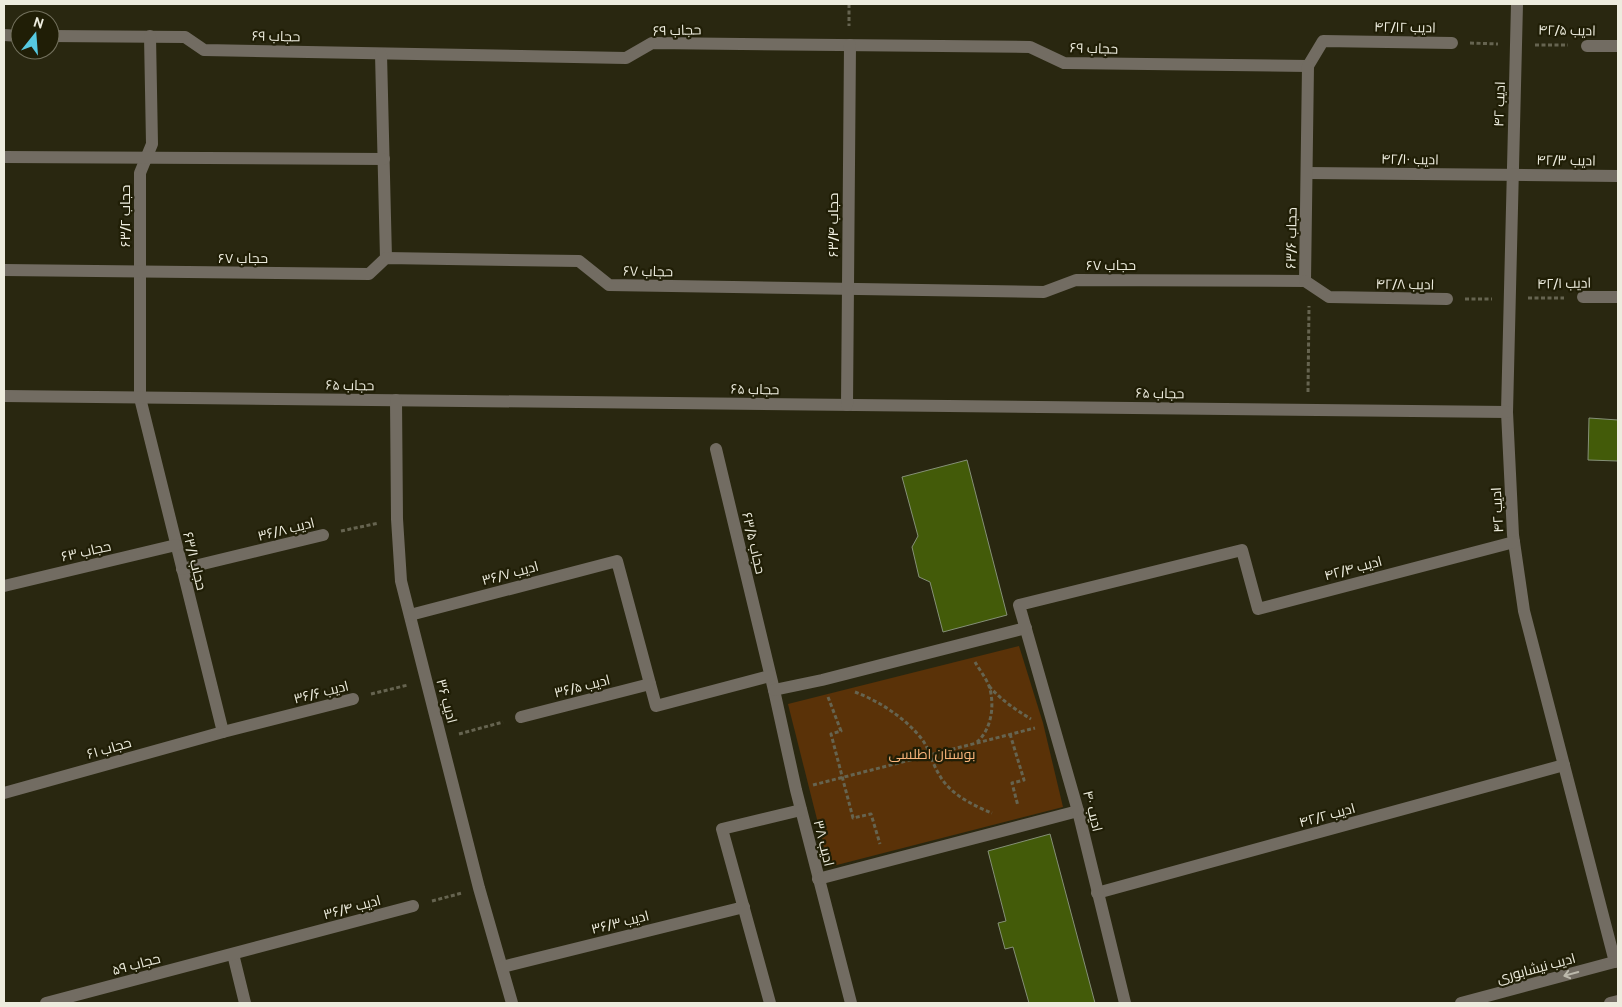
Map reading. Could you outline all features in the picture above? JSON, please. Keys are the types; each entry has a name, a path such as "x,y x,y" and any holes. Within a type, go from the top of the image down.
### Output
{"street":[{"name":"ادیب ۴۲","path":"1517,4 1507,412 1514,542 1524,611 1616,961"},
{"name":"حجاب ۶۹","path":"60,36 185,37 204,50 626,58 652,43 1030,47 1064,63 1308,66"},
{"name":"حجاب ۶۳/۲","path":"140,398 140,173 152,144 150,36"},
{"name":"ادیب ۴۲/۱۲","path":"1308,66 1323,41 1452,43"},
{"name":"حجاب ۶۳/۴","path":"847,405 850,45"},
{"name":"ادیب ۴۲/۵","path":"1587,46 1618,46"},
{"path":"382,54 386,258"},
{"name":"حجاب ۶۳/۶","path":"1305,281 1308,66"},
{"path":"4,157 384,159"},
{"name":"ادیب ۴۲/۱۰","path":"1307,173 1512,175"},
{"name":"ادیب ۴۲/۳","path":"1512,175 1618,176"},
{"name":"حجاب ۶۷","path":"4,270 369,274 386,258 579,261 609,285 1044,292 1076,280 1305,281"},
{"name":"ادیب ۴۲/۸","path":"1305,281 1329,297 1447,299"},
{"name":"ادیب ۴۲/۱","path":"1583,297 1618,297"},
{"name":"حجاب ۶۵","path":"4,396 1507,412"},
{"name":"حجاب ۶۳/۱","path":"140,398 223,732"},
{"name":"ادیب ۳۶","path":"396,400 397,519 401,581 479,888 512,1003"},
{"name":"حجاب ۶۳/۵","path":"716,449 774,690"},
{"name":"ادیب ۳۶/۸","path":"182,569 323,535"},
{"name":"ادیب ۴۲/۴","path":"1242,550 1258,609 1514,542"},
{"name":"حجاب ۶۳","path":"4,586 176,545"},
{"name":"ادیب ۴۰","path":"1125,1003 1078,811 1054,723 1018,605 1242,550"},
{"name":"ادیب ۳۶/۷","path":"410,615 617,561 650,684"},
{"path":"774,690 822,680 1026,628"},
{"path":"650,684 656,706 770,676"},
{"name":"ادیب ۳۶/۵","path":"521,718 650,684"},
{"name":"ادیب ۳۸","path":"774,690 847,1002"},
{"name":"ادیب ۳۶/۶","path":"223,732 353,699"},
{"name":"حجاب ۶۱","path":"4,793 223,732"},
{"name":"ادیب ۴۲/۲","path":"1098,893 1564,766"},
{"path":"770,1003 722,829 801,810"},
{"path":"818,880 1078,811"},
{"name":"ادیب ۳۶/۴","path":"233,954 413,906"},
{"name":"ادیب ۳۶/۳","path":"502,967 744,907"},
{"path":"233,954 245,1003"},
{"name":"حجاب ۵۹","path":"46,1003 233,954"},
{"name":"ادیب نیشابوری","path":"1461,1003 1616,961"},
{"path":"1610,1003 1618,1001"}],"path":[{"name":"ادیب ۴۲/۱۲","path":"1452,43 1516,45"},
{"name":"ادیب ۴۲/۵","path":"1516,45 1587,46"},
{"name":"حجاب ۶۳/۶","path":"1305,281 1309,303 1308,410"},
{"name":"ادیب ۴۲/۱","path":"1510,299 1583,297"},
{"name":"ادیب ۴۲/۸","path":"1447,299 1510,299"},
{"name":"ادیب ۳۶/۸","path":"323,535 397,519"},
{"path":"964,644 996,695 1031,718 1043,723 1054,723"},
{"name":"ادیب ۳۶/۶","path":"353,699 426,680"},
{"path":"822,680 885,706 921,738 931,754 940,777 954,792 979,808 994,814"},
{"path":"822,680 841,731 831,734 854,818 871,814 885,863"},
{"path":"976,743 982,738 992,710 988,685"},
{"path":"441,738 521,718"},
{"path":"796,790 1054,723"},
{"path":"1010,734 1024,780 1012,783 1022,821 1039,822"},
{"path":"413,906 479,888"}],"green space":[{"name":"بوستان اطلسی","path":"1019,646 1043,723 1063,807 829,867 788,704"}],"building":[{"path":"1589,418 1618,420 1618,461 1588,460"},
{"path":"967,460 1007,615 943,632 930,582 919,577 912,547 918,536 902,477"},
{"path":"1050,834 1095,1003 1029,1003 1013,947 1005,949 998,923 1006,921 988,851"}]}
